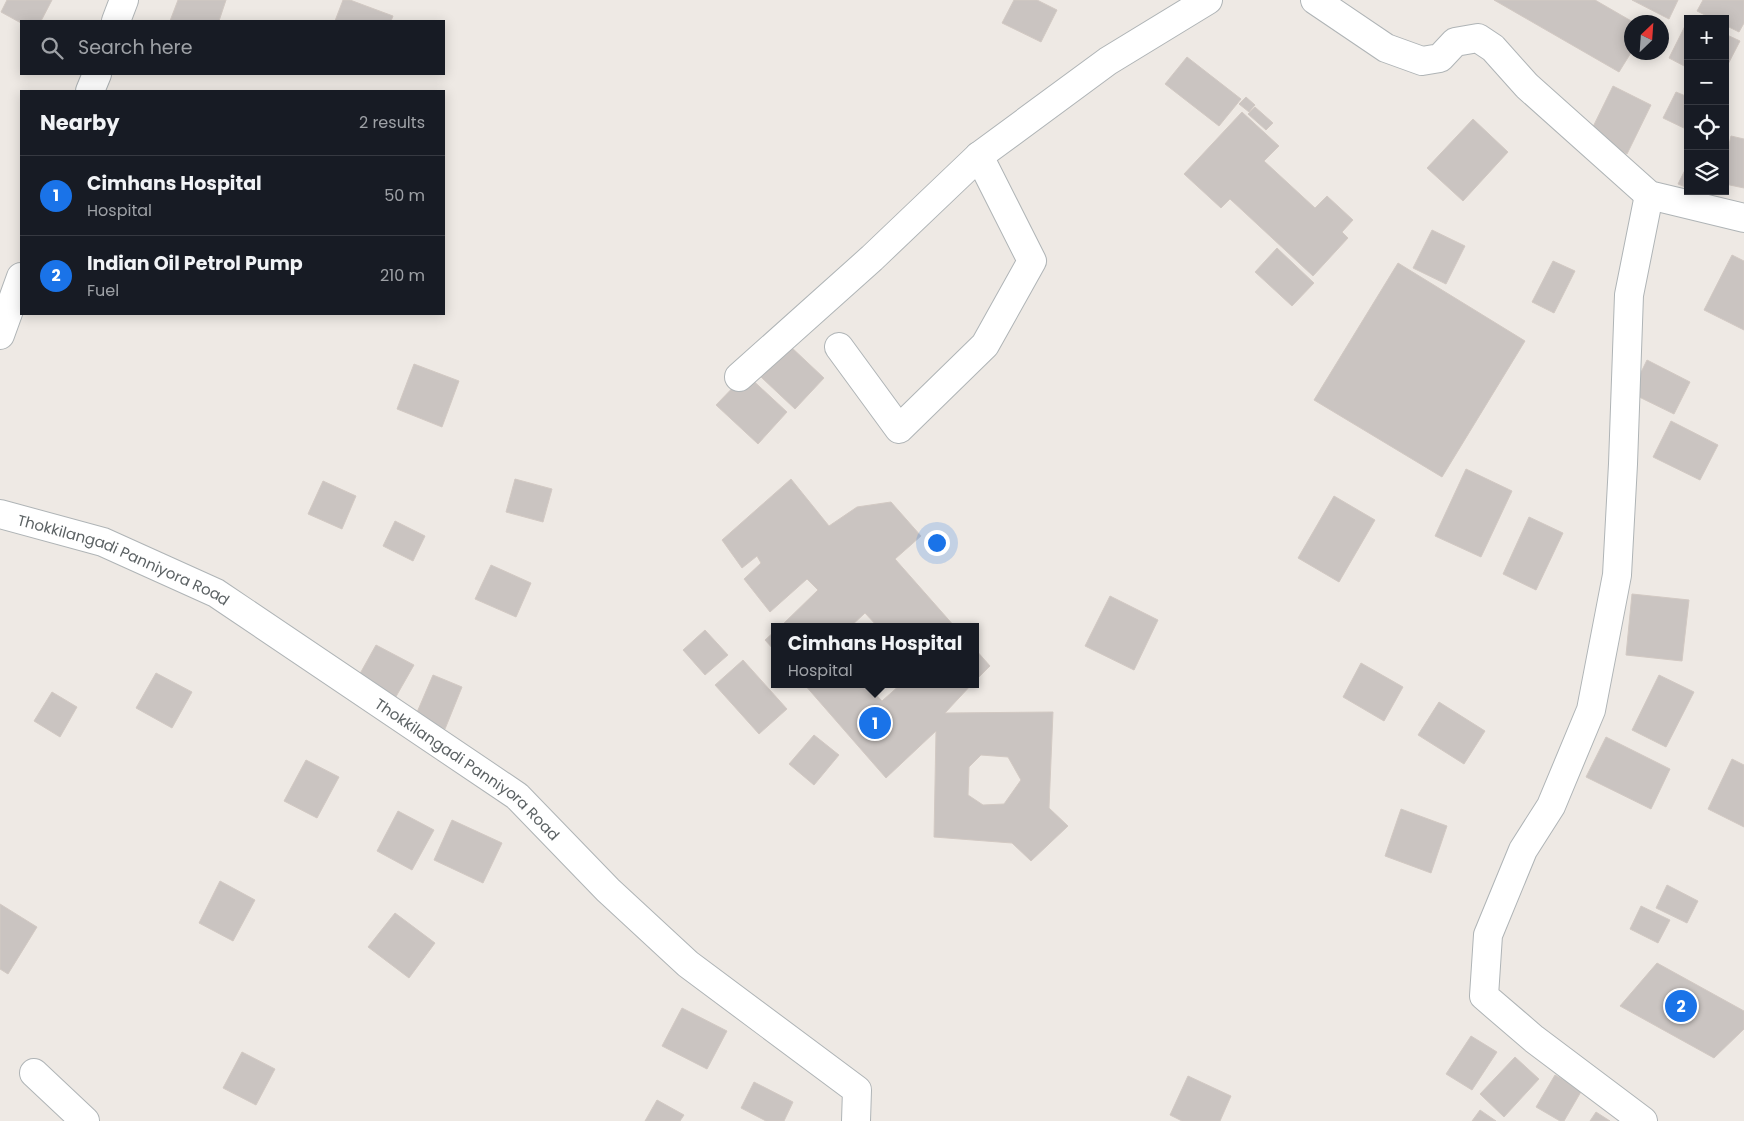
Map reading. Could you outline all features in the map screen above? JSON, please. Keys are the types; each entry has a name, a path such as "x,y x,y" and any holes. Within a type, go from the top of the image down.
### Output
{"street":[{"path":"116,20 124,0"},
{"path":"739,377 872,258 979,156 1108,61 1208,0"},
{"path":"1315,0 1386,48 1422,61 1440,58 1455,42 1478,38 1493,48 1528,86 1648,195 1744,218"},
{"path":"90,90 97,75"},
{"path":"839,347 899,429 985,345 1032,261 979,156"},
{"path":"1643,1121 1534,1039 1484,996 1488,935 1523,850 1551,806 1591,710 1617,575 1629,295 1648,195"},
{"path":"0,335 20,280"},
{"name":"Thokkilangadi Panniyora Road","path":"0,514 102,542 216,593 517,796 608,890 688,964 857,1090 856,1121"},
{"path":"34,1073 85,1121"}],"building":[{"path":"7,0 52,0 42,20 20,20 20,22 1,12"},
{"path":"178,0 226,0 219,20 170,20"},
{"path":"343,0 350,0 393,16 391,20 335,20"},
{"path":"1014,0 1037,0 1057,10 1041,42 1002,23"},
{"path":"1494,0 1595,0 1624,17 1624,60 1626,60 1619,72"},
{"path":"1632,0 1678,0 1669,19 1669,15 1661,15"},
{"path":"1703,0 1744,0 1744,23 1739,32 1729,27 1729,15 1705,15 1697,11"},
{"path":"1684,28 1684,66 1669,58"},
{"path":"1729,36 1740,41 1729,62"},
{"path":"1187,57 1241,99 1219,126 1165,84"},
{"path":"1613,86 1651,105 1627,154 1589,135"},
{"path":"1676,92 1684,95 1684,128 1663,118"},
{"path":"1246,97 1255,105 1249,112 1239,104"},
{"path":"1255,107 1273,123 1266,130 1248,114"},
{"path":"1242,112 1279,146 1264,161 1315,208 1327,196 1353,220 1342,232 1348,238 1313,276 1230,199 1221,208 1184,174"},
{"path":"1473,119 1508,152 1463,201 1427,168"},
{"path":"1731,136 1744,139 1744,188 1729,185 1729,145"},
{"path":"1684,172 1684,186 1678,184"},
{"path":"1432,230 1465,246 1446,284 1413,268"},
{"path":"1277,248 1314,283 1292,306 1255,272"},
{"path":"1732,255 1744,261 1744,330 1704,310"},
{"path":"1553,261 1575,271 1554,313 1532,302"},
{"path":"1398,263 1525,341 1442,477 1314,400"},
{"path":"790,346 824,378 795,409 761,377"},
{"path":"1647,360 1690,382 1674,414 1631,393"},
{"path":"414,364 459,381 442,427 397,409"},
{"path":"746,374 787,412 758,444 716,405"},
{"path":"1671,421 1718,445 1700,480 1653,457"},
{"path":"1466,469 1512,491 1481,557 1435,536"},
{"path":"515,479 552,489 543,522 506,512"},
{"path":"791,479 829,526 857,507 891,502 921,536 895,559 951,623 874,623 865,613 854,623 784,623 818,590 807,579 770,612 744,579 761,563 757,556 742,568 722,540"},
{"path":"323,481 356,496 342,529 308,514"},
{"path":"1334,496 1375,520 1339,582 1298,558"},
{"path":"1529,517 1563,533 1536,590 1503,574"},
{"path":"395,521 425,536 413,561 383,546"},
{"path":"491,565 531,583 516,617 475,599"},
{"path":"1632,594 1689,600 1682,661 1626,655"},
{"path":"1110,596 1158,620 1134,670 1085,646"},
{"path":"705,630 728,655 705,675 683,650"},
{"path":"771,635 771,647 765,640"},
{"path":"376,645 414,665 394,700 357,679"},
{"path":"979,654 990,666 979,677"},
{"path":"743,660 787,709 759,734 715,685"},
{"path":"1361,663 1403,687 1384,721 1343,697"},
{"path":"156,673 192,692 172,728 136,708"},
{"path":"433,675 462,687 445,729 415,717"},
{"path":"1659,675 1694,692 1666,747 1632,730"},
{"path":"807,688 870,688 882,701 897,688 968,688 945,713 1053,712 1049,808 1068,826 1031,861 1012,843 934,837 936,731 886,778","holes":["981,755 1008,757 1021,780 1004,804 983,805 968,795 969,767"]},
{"path":"52,692 77,707 60,737 34,721"},
{"path":"1439,702 1485,731 1464,764 1418,735"},
{"path":"814,735 839,755 814,785 789,764"},
{"path":"1606,737 1670,769 1651,809 1586,777"},
{"path":"1732,759 1744,765 1744,827 1708,809"},
{"path":"306,760 339,777 317,818 284,801"},
{"path":"1401,809 1447,826 1431,873 1385,856"},
{"path":"398,811 434,830 412,870 377,851"},
{"path":"452,820 502,843 483,883 434,860"},
{"path":"220,881 255,900 233,941 199,923"},
{"path":"1667,885 1698,901 1687,923 1656,908"},
{"path":"0,904 37,927 8,974 0,969"},
{"path":"1641,906 1670,920 1658,943 1630,929"},
{"path":"395,913 435,943 409,978 368,947"},
{"path":"1657,963 1744,1011 1744,1029 1714,1058 1620,1006"},
{"path":"682,1008 727,1031 707,1069 662,1046"},
{"path":"1471,1036 1497,1052 1472,1090 1446,1074"},
{"path":"242,1052 275,1069 256,1105 223,1088"},
{"path":"1515,1057 1539,1079 1504,1117 1480,1094"},
{"path":"1555,1075 1582,1090 1564,1121 1560,1121 1536,1107"},
{"path":"1188,1076 1231,1096 1220,1121 1182,1121 1170,1115"},
{"path":"754,1082 793,1102 784,1121 766,1121 741,1108"},
{"path":"657,1100 684,1115 680,1121 645,1121"},
{"path":"1480,1110 1496,1121 1472,1121"},
{"path":"1596,1112 1610,1121 1590,1121"}],"place":[{"name":"Cimhans Hospital","path":"875,723"},
{"name":"Indian Oil Petrol Pump","path":"1681,1006"}]}
